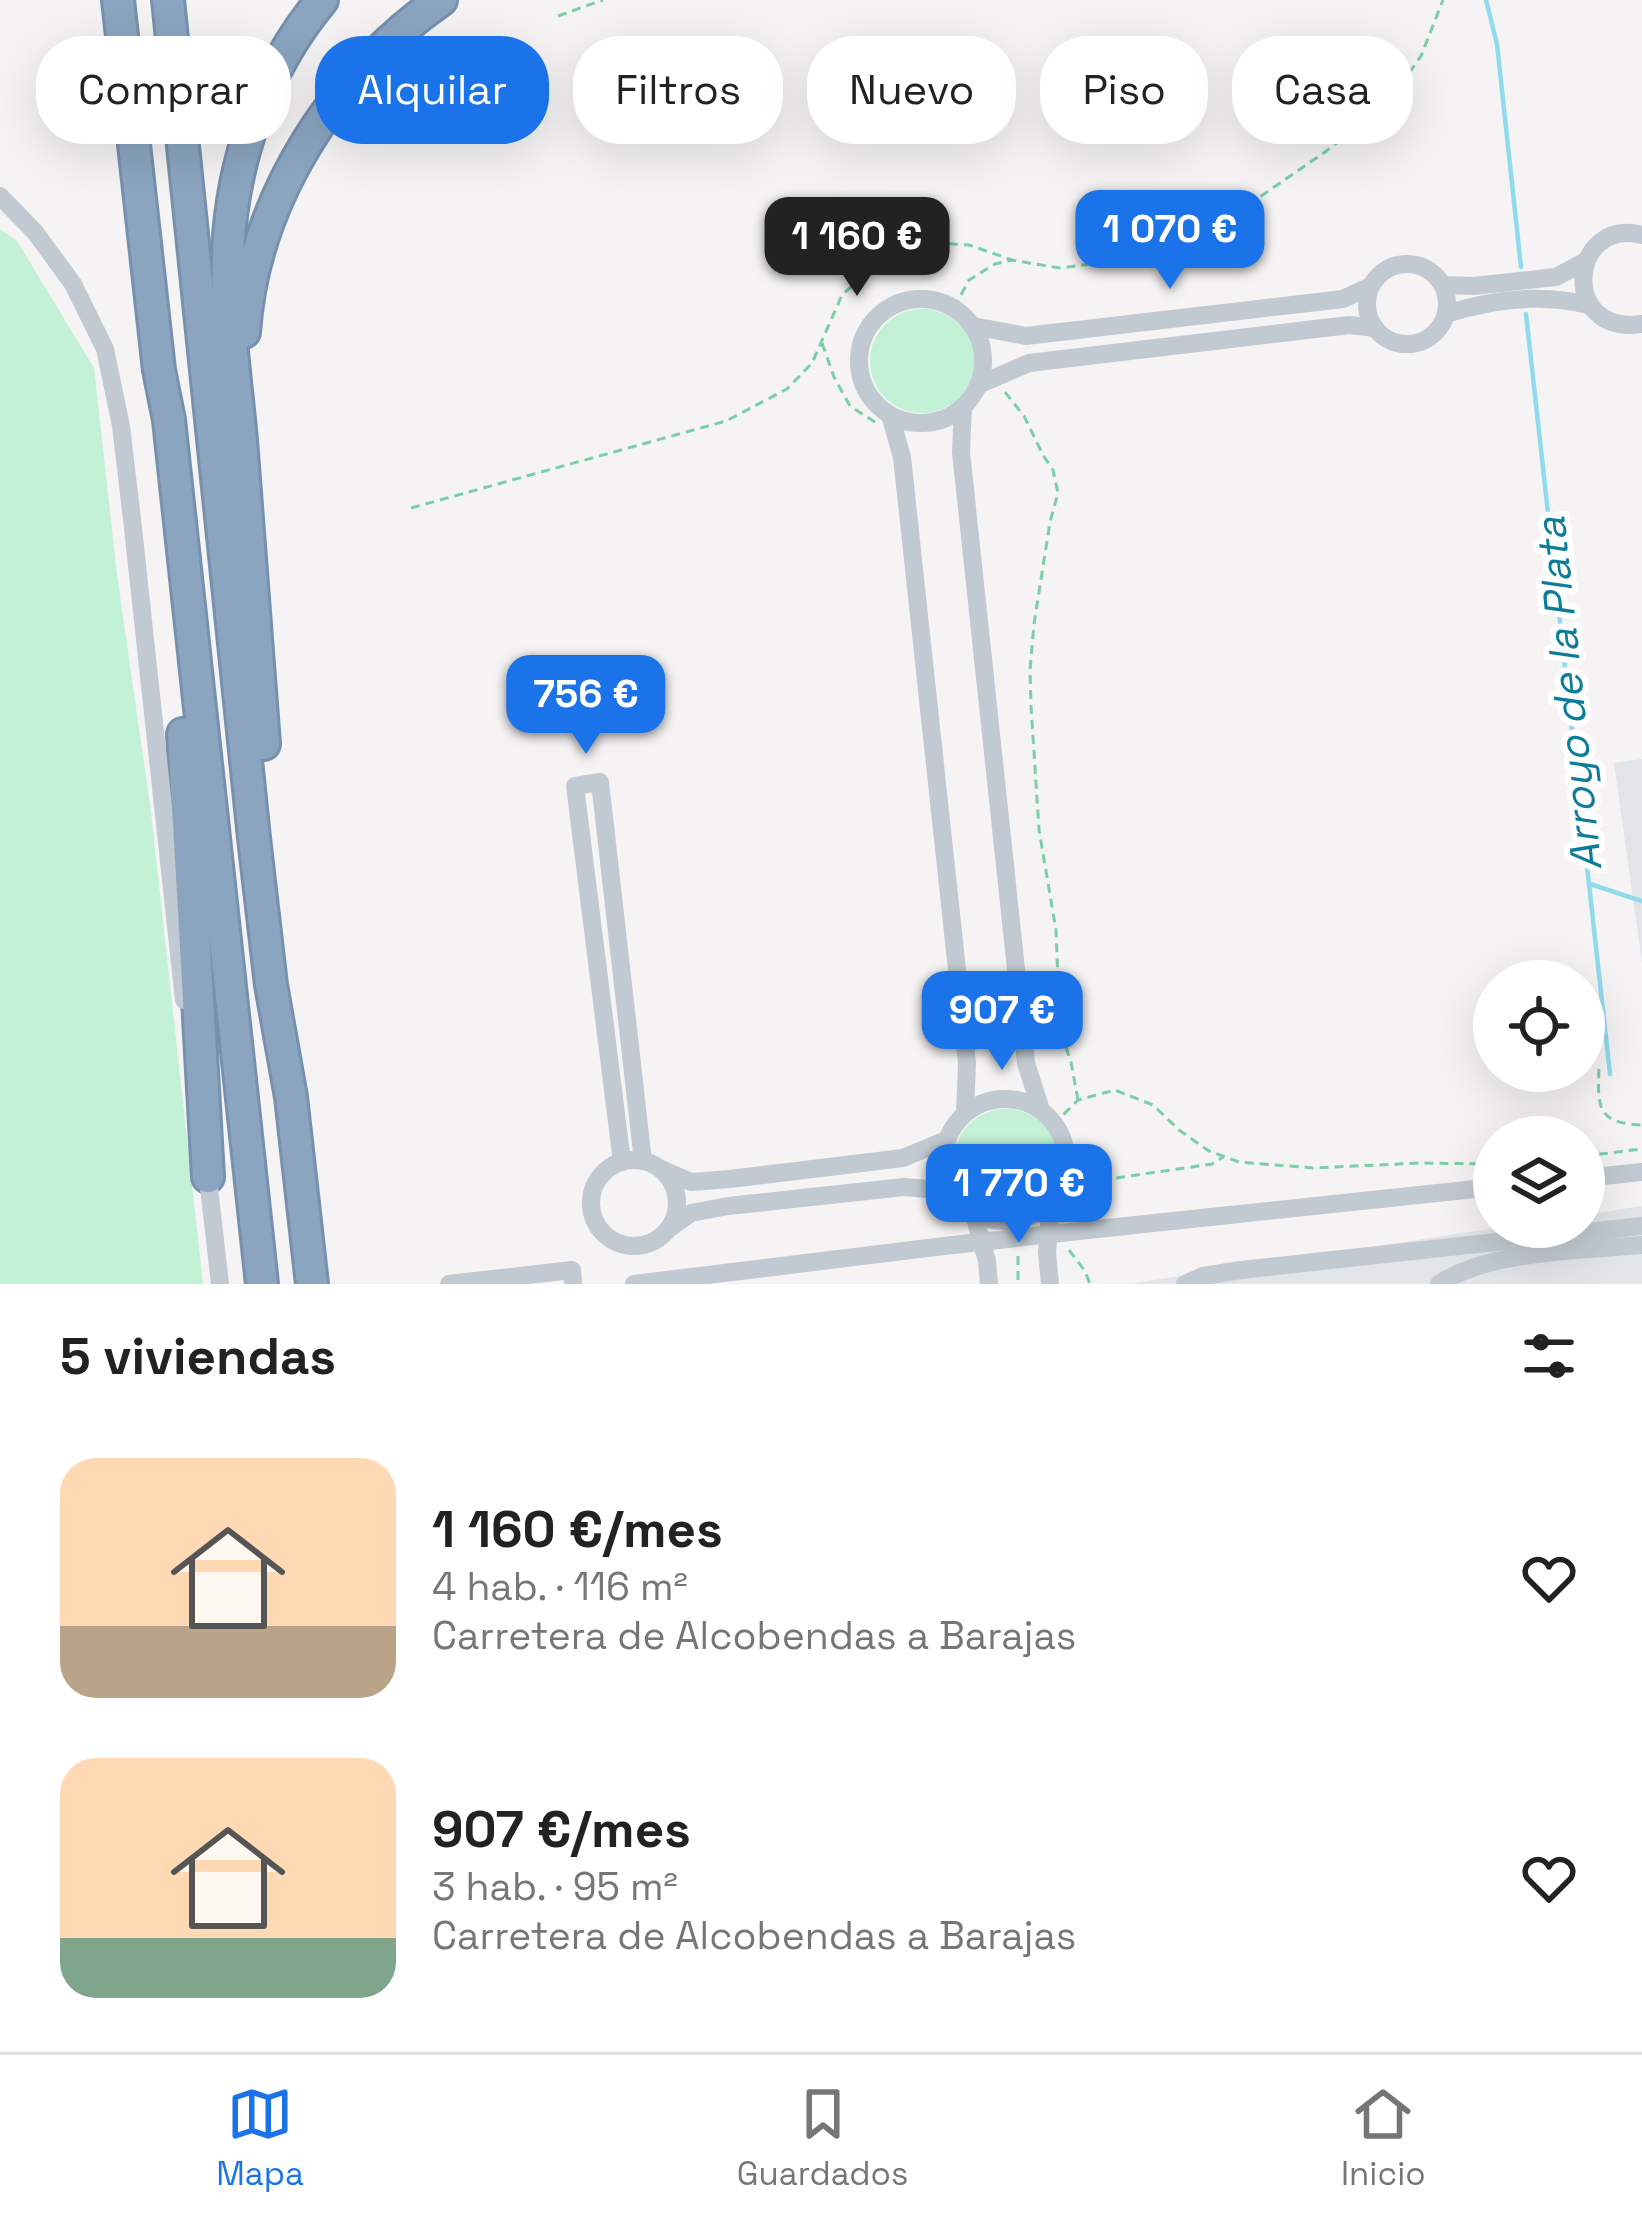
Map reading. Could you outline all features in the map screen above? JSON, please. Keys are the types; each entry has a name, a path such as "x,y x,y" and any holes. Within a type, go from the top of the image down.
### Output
{"highway":[{"path":"118,0 159,370 169,420 262,1284"},
{"path":"168,0 252,815 272,985 292,1097"},
{"path":"312,1284 292,1097 228,255 236,186 262,98 297,32 322,0"},
{"path":"241,434 245,315 281,193 332,105 383,47 441,0"},
{"path":"159,370 157,420 174,593 208,1177"}],"street":[{"path":"0,196 35,232 73,284 105,349 121,426 190,1064 220,1284"},
{"path":"1639,229 1597,245 1586,261 1582,283 1589,305 1604,320 1625,326 1642,324"},
{"path":"1443,285 1556,277 1586,261"},
{"path":"1399,264 1417,264 1443,285 1446,314 1439,329 1426,339 1393,342 1375,328 1367,308 1371,286 1382,272 1399,264"},
{"path":"973,326 1026,336 1343,298 1371,286"},
{"path":"1446,314 1477,304 1556,296 1589,305"},
{"path":"987,382 973,326 955,308 926,298 890,306 866,333 860,351 865,387 875,403 890,415 915,423 954,414 987,382 1029,363 1349,325 1375,328"},
{"path":"963,406 961,452 1026,1063 1047,1118 1062,1137 1066,1170 1047,1253 1050,1284"},
{"path":"890,415 905,480 967,1063 965,1113"},
{"path":"622,1162 575,786 600,782 652,1165 670,1178 678,1203 670,1228"},
{"path":"1047,1118 1016,1099 989,1100 965,1113 946,1141 943,1166 951,1191 974,1214 1001,1222 1059,1206"},
{"path":"946,1141 904,1158 730,1180 691,1182 652,1165 622,1162 600,1177 593,1190 592,1214 602,1233 624,1246 637,1247 661,1238 691,1213 728,1206 904,1186 951,1191"},
{"path":"1605,1176 1642,1172"},
{"path":"634,1284 1473,1189"},
{"path":"974,1214 989,1284"},
{"path":"1185,1284 1241,1270 1642,1226"},
{"path":"1439,1284 1473,1266 1499,1261 1642,1245"},
{"path":"449,1284 572,1270 573,1284"}],"path":[{"path":"558,16 603,0"},
{"path":"411,508 726,422 787,388 812,363 842,295 877,264 921,242 969,244 1012,260 1060,268 1136,258 1222,223 1386,105 1421,56 1443,0"},
{"path":"955,308 969,280 1012,260"},
{"path":"987,382 1024,416 1053,470 1058,493 1041,576 1030,670 1039,830 1056,930 1060,1023 1078,1100"},
{"path":"1047,1118 1078,1100 1115,1090 1153,1105 1209,1151 1239,1162 1313,1168 1473,1163"},
{"path":"1599,1092 1603,1114 1615,1124 1642,1125"},
{"path":"1605,1153 1642,1149"},
{"path":"1059,1206 1076,1191 1108,1180 1212,1164 1223,1156"},
{"path":"1060,1245 1085,1270 1090,1284"}],"shaded area":[{"path":"1642,759 1642,962 1614,763"},
{"path":"1642,1206 1642,1284 1128,1284 1473,1231 1473,1248 1605,1248 1605,1212"}],"green space":[{"path":"0,229 17,241 94,368 151,812 203,1284 0,1284"},
{"path":"922,309 942,313 959,324 970,341 974,361 970,381 959,398 942,409 922,413 902,409 885,398 874,381 870,361 874,341 885,324 902,313"},
{"path":"1006,1109 1026,1113 1043,1124 1054,1141 1058,1161 1054,1181 1043,1198 1026,1209 1006,1213 986,1209 969,1198 958,1181 954,1161 958,1141 969,1124 986,1113"}],"waterway":[{"name":"Arroyo de la Plata","path":"1486,0 1497,44 1521,267"},
{"name":"Arroyo de la Plata","path":"1526,314 1610,1074"},
{"path":"1590,884 1642,901"}]}
